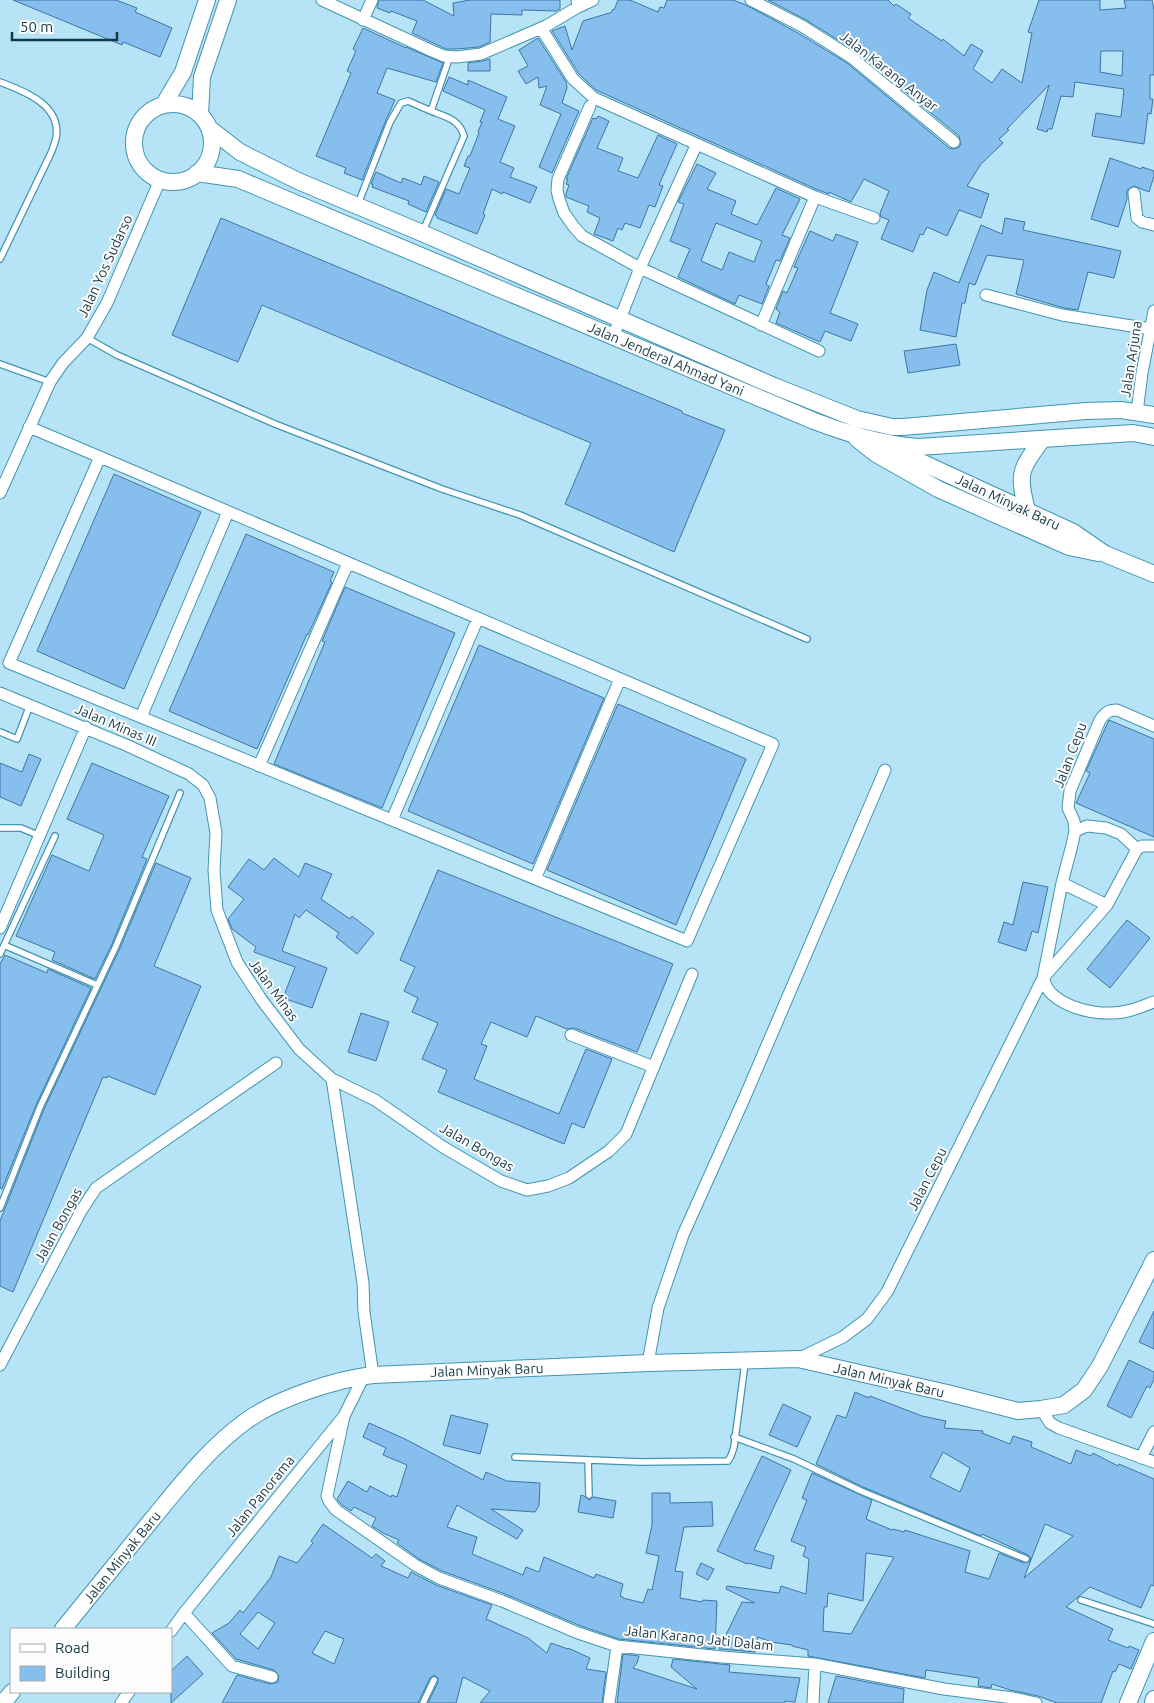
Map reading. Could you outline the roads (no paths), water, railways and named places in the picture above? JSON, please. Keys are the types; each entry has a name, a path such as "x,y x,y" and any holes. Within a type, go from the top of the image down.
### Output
{"main road":[{"path":"164,104 182,72 208,0"},
{"path":"200,114 202,77 228,0"},
{"path":"164,104 183,105 200,114 209,128 212,148 204,166 197,174 178,182 160,180 146,172 138,162 134,150 133,137 137,125 145,115 164,104"},
{"name":"Jalan Jenderal Ahmad Yani","path":"209,128 240,152 298,181 836,412 867,422 892,427 914,426 1121,410 1154,415"},
{"name":"Jalan Jenderal Ahmad Yani","path":"197,174 238,179 814,421 852,435 886,443 918,447 1133,433 1154,437"},
{"path":"661,356 668,340"},
{"name":"Jalan Minyak Baru","path":"867,422 886,443 910,457 1074,532 1105,554 1154,574"},
{"path":"852,435 876,454 938,489 1068,547 1105,554"},
{"path":"1027,511 1021,483 1023,467 1042,440"},
{"name":"Jalan Minyak Baru","path":"64,1628 188,1475 228,1436 246,1420 308,1390 369,1375 648,1363 798,1359 1018,1411 1041,1409 1064,1405 1084,1390 1093,1378 1154,1260"},
{"name":"Jalan Minyak Baru","path":"1009,1408 1071,1400"},
{"path":"1128,1703 1154,1641"},
{"path":"3,1703 11,1693"},
{"path":"1153,1703 1154,1699"}],"street":[{"path":"322,0 432,52 450,56 481,54 543,27 578,3 593,0"},
{"path":"363,20 372,0"},
{"name":"Jalan Karang Anyar","path":"751,0 802,26 851,57 954,142"},
{"path":"543,27 573,79 594,98 815,197 874,218"},
{"path":"590,106 558,179 557,190 564,213 582,236 638,272 761,324 819,352"},
{"path":"613,336 638,272 694,150"},
{"name":"Jalan Yos Sudarso","path":"0,493 50,382 63,363 87,338 107,303 160,180"},
{"path":"1134,193 1137,218 1142,222 1154,225"},
{"path":"761,324 812,204"},
{"path":"986,295 1062,315 1151,329"},
{"name":"Jalan Arjuna","path":"1138,412 1142,373 1150,347 1154,311"},
{"path":"29,427 100,457 228,512 478,618 773,744 687,941 9,663 100,457"},
{"path":"141,717 228,512"},
{"path":"259,766 348,563"},
{"path":"392,820 478,618"},
{"path":"535,879 620,679"},
{"name":"Jalan Minas III","path":"0,693 86,727 188,774 203,785 210,798"},
{"name":"Jalan Cepu","path":"1043,978 1062,883 1075,831 1074,821 1068,808 1070,791 1100,720 1105,713 1117,710 1154,726"},
{"path":"0,928 86,727"},
{"path":"648,1363 658,1308 683,1235 744,1099 885,770"},
{"name":"Jalan Minas","path":"210,798 216,833 214,870 217,910 236,962 299,1049"},
{"path":"1075,831 1087,826 1106,828 1122,834 1137,850 1142,846 1154,846"},
{"name":"Jalan Cepu","path":"798,1359 843,1337 866,1319 887,1292 1043,978 1107,905 1137,850"},
{"path":"1062,883 1107,905"},
{"name":"Jalan Bongas","path":"299,1049 332,1079 375,1100 443,1147 500,1181 527,1190 548,1186 569,1178 609,1151 626,1134 692,974"},
{"path":"1043,978 1047,989 1053,995 1084,1010 1113,1013 1130,1010 1154,1002"},
{"path":"571,1035 654,1067"},
{"name":"Jalan Bongas","path":"0,1365 80,1211 96,1188 276,1063"},
{"path":"332,1079 363,1284 369,1375"},
{"name":"Jalan Panorama","path":"172,1630 344,1416 369,1375"},
{"path":"1041,1409 1050,1423 1059,1428 1154,1462"},
{"name":"Jalan Karang Jati Dalam","path":"344,1416 327,1496 329,1500 336,1510 409,1561 439,1578 502,1601 578,1633 617,1646 722,1658 815,1664 944,1689 1036,1703"},
{"path":"1141,1458 1154,1432"},
{"path":"184,1613 232,1666 272,1677"},
{"path":"609,1703 617,1646"},
{"path":"813,1703 815,1664"}],"lane":[{"path":"430,111 450,56"},
{"path":"0,82 35,97 46,106 55,120 56,136 51,153 0,259"},
{"path":"358,206 390,122 401,103 408,101 452,120 461,126 464,136 422,233"},
{"path":"87,338 117,356 275,424 424,482 520,515 807,639"},
{"path":"0,364 50,382"},
{"path":"0,732 17,739 30,705"},
{"path":"0,1208 2,1198 40,1108 116,946 180,792"},
{"path":"0,828 21,828 40,836"},
{"path":"0,954 55,836"},
{"path":"4,945 97,985"},
{"path":"515,1457 641,1462 728,1461 731,1456 745,1361"},
{"path":"734,1437 794,1459 861,1491 1026,1559"},
{"path":"588,1460 589,1495"},
{"path":"1081,1600 1154,1624"},
{"path":"423,1703 434,1680"}]}
